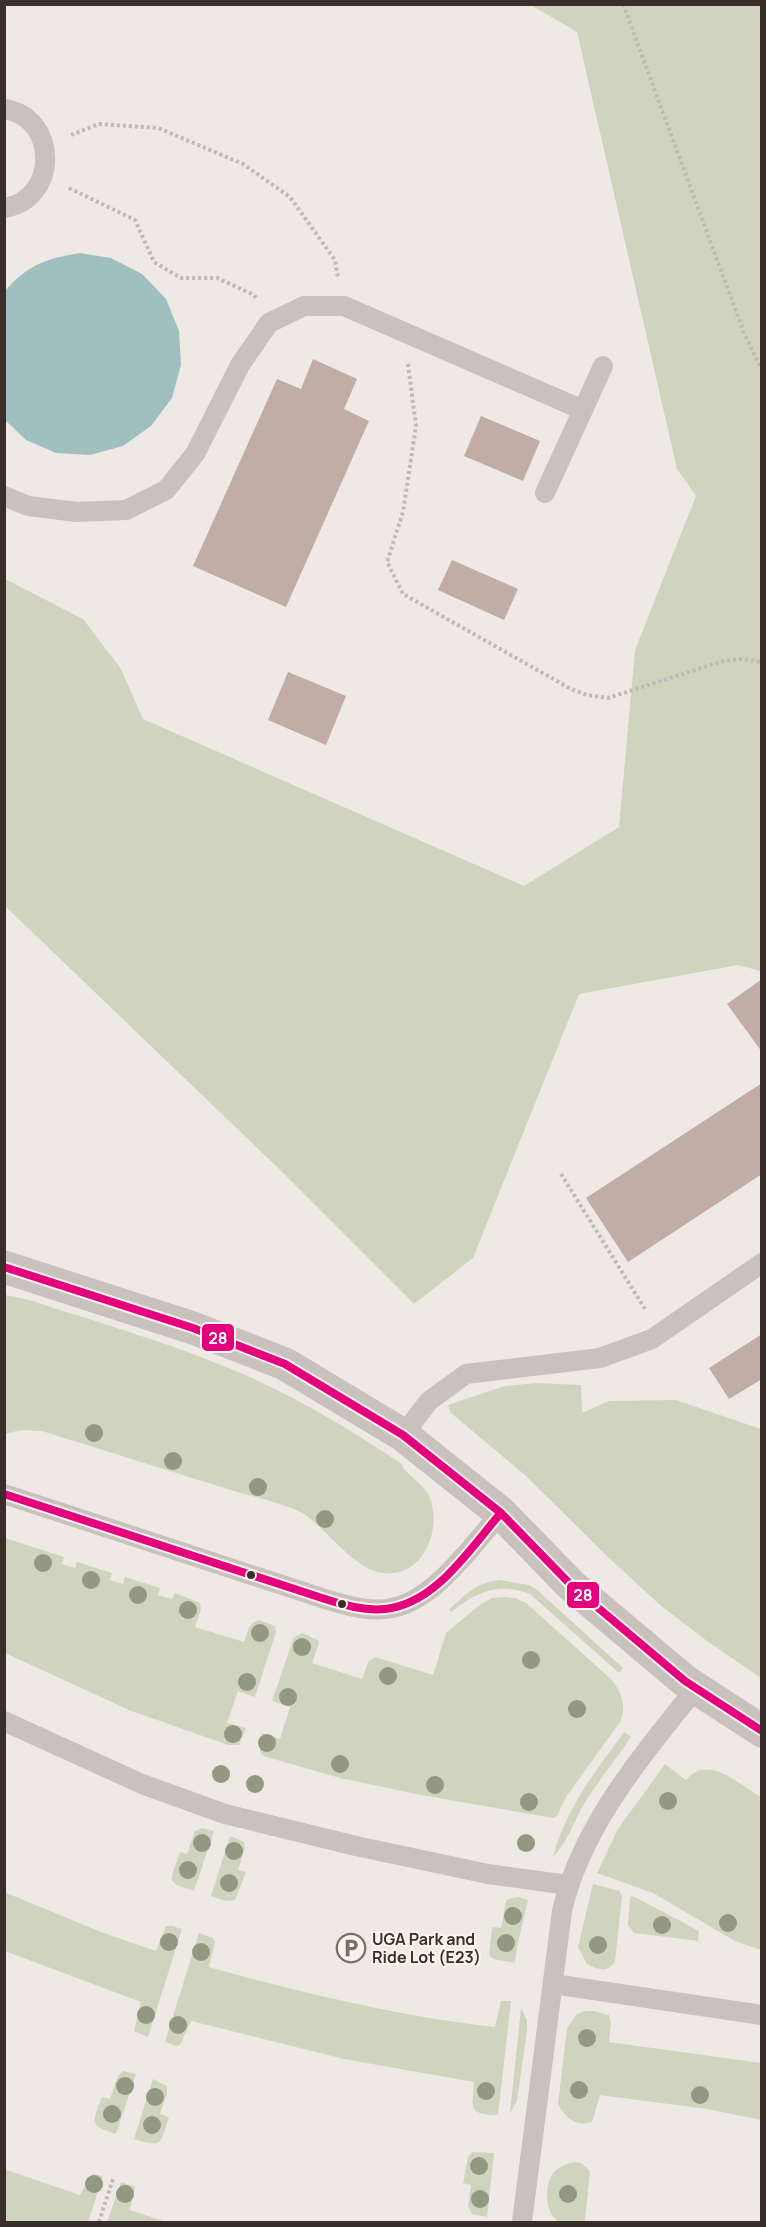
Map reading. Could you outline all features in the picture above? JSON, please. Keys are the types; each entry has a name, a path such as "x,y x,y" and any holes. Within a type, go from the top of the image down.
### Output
{"street":[{"path":"4,1267 193,1328 285,1365 403,1435 501,1513 571,1585 685,1681 762,1731"}],"lane":[{"path":"4,109 12,110 27,118 38,130 45,144 47,160 44,176 36,190 23,201 4,208"},
{"path":"4,496 28,506 77,512 126,510 166,490 195,454 240,365 269,323 304,306 344,306 583,410"},
{"path":"545,493 603,366"},
{"path":"403,1435 429,1401 466,1374 600,1358 652,1339 762,1263"},
{"path":"4,1494 361,1609 391,1609 413,1603 434,1588 501,1513"},
{"path":"522,2223 552,1984 568,1885 584,1846 606,1809 696,1688"},
{"path":"4,1721 142,1784 225,1814 356,1846 466,1869 541,1883 568,1885"},
{"path":"552,1984 762,2015"}],"path":[{"path":"623,4 744,333 762,370"},
{"path":"45,144 99,124 158,128 243,164 290,197 335,260 344,306"},
{"path":"44,176 135,220 154,262 180,278 217,278 255,295 269,323"},
{"path":"386,325 407,363 416,426 403,512 387,562 403,594 571,689 587,695 608,698 723,661 741,659 762,662"},
{"path":"561,1173 648,1314"},
{"path":"99,2223 113,2179"}],"green space":[{"path":"531,5 761,5 761,971 738,965 579,994 473,1258 414,1304 276,1166 5,906 5,579 83,619 121,669 143,719 524,886 619,827 635,650 696,496 677,469 577,32"},
{"path":"5,1295 26,1299 201,1357 295,1399 338,1424 402,1464 403,1468 428,1494 433,1511 433,1524 426,1550 409,1568 397,1573 372,1570 352,1557 304,1514 290,1508 42,1431 21,1430 5,1434"},
{"path":"537,1383 581,1385 582,1413 609,1401 676,1400 761,1429 761,1678 660,1605 525,1475 451,1413 448,1405 505,1386"},
{"path":"5,1538 64,1557 62,1564 75,1568 77,1562 112,1573 110,1580 123,1584 125,1577 160,1588 158,1595 172,1599 175,1593 200,1603 201,1609 195,1627 244,1642 249,1628 255,1621 259,1620 275,1626 276,1632 255,1697 238,1691 227,1723 246,1728 239,1745 228,1745 129,1710 5,1653"},
{"path":"499,1580 529,1585 536,1589 623,1668 619,1673 530,1594 497,1589 479,1594 451,1612 449,1610 472,1590"},
{"path":"492,1598 515,1598 526,1603 611,1679 622,1700 623,1710 620,1722 566,1797 557,1816 553,1818 421,1795 340,1778 263,1756 261,1753 262,1733 280,1739 290,1707 272,1701 294,1637 302,1633 318,1640 312,1663 362,1679 368,1662 375,1657 433,1675 446,1633 481,1604"},
{"path":"624,1732 631,1737 589,1795 566,1839 553,1857 574,1806"},
{"path":"665,1764 686,1780 695,1772 714,1770 734,1779 761,1797 761,1950 735,1941 653,1893 597,1873 618,1829"},
{"path":"202,1828 214,1831 194,1891 176,1885 172,1880 172,1875 180,1852 187,1854 195,1831"},
{"path":"230,1836 244,1842 245,1848 238,1870 246,1872 235,1900 226,1901 211,1896"},
{"path":"593,1884 619,1891 622,1896 615,1961 606,1969 587,1964 578,1947"},
{"path":"4,1892 101,1932 156,1951 166,1926 182,1929 148,2037 134,2031 141,2002 5,1951"},
{"path":"633,1896 699,1931 698,1941 634,1933 628,1925 630,1897"},
{"path":"519,1897 528,1900 515,1963 493,1959 489,1955 492,1927 501,1928 506,1901"},
{"path":"199,1933 213,1938 215,1942 209,1967 351,2003 423,2017 495,2027 501,2001 511,2001 498,2115 476,2111 473,2103 474,2082 344,2059 191,2021 180,2045 165,2042"},
{"path":"521,2008 527,2020 527,2031 517,2101 510,2113"},
{"path":"585,2011 609,2015 611,2022 609,2042 761,2063 761,2120 707,2109 600,2095 592,2122 581,2123 572,2120 558,2104 567,2028 577,2014"},
{"path":"123,2071 136,2074 116,2134 96,2125 95,2117 102,2097 110,2099 118,2076"},
{"path":"153,2079 167,2086 167,2094 160,2114 169,2117 162,2138 156,2143 134,2139"},
{"path":"472,2152 494,2153 487,2217 472,2214 468,2206 471,2185 463,2183 468,2157"},
{"path":"574,2162 581,2163 590,2171 585,2220 584,2222 562,2223 555,2218 548,2207 548,2185 555,2171"},
{"path":"4,2169 80,2195 92,2174 103,2176 88,2222 5,2222"},
{"path":"121,2182 135,2187 130,2210 166,2222 107,2222"}],"water":[{"path":"80,253 111,258 142,274 166,299 179,331 181,365 172,398 151,426 123,446 90,455 56,453 26,440 5,420 5,291 38,264"}],"building":[{"path":"313,359 357,379 344,409 369,421 286,607 193,566 277,379 301,389"},
{"path":"481,416 540,441 523,481 464,456"},
{"path":"452,560 518,589 504,620 438,590"},
{"path":"288,672 346,696 326,745 268,720"},
{"path":"762,979 762,1052 727,1004"},
{"path":"762,1083 762,1174 628,1262 586,1198"},
{"path":"762,1334 762,1379 729,1399 709,1368"}],"transit line":[{"name":"28","path":"4,1267 193,1328 285,1364 403,1435 501,1513 571,1585 685,1681 762,1731"},
{"name":"28","path":"4,1494 325,1599 369,1609 385,1609 403,1605 436,1586 451,1572 501,1513"}],"place":[{"name":"UGA Park and Ride Lot (E23)","path":"351,1948"}]}
